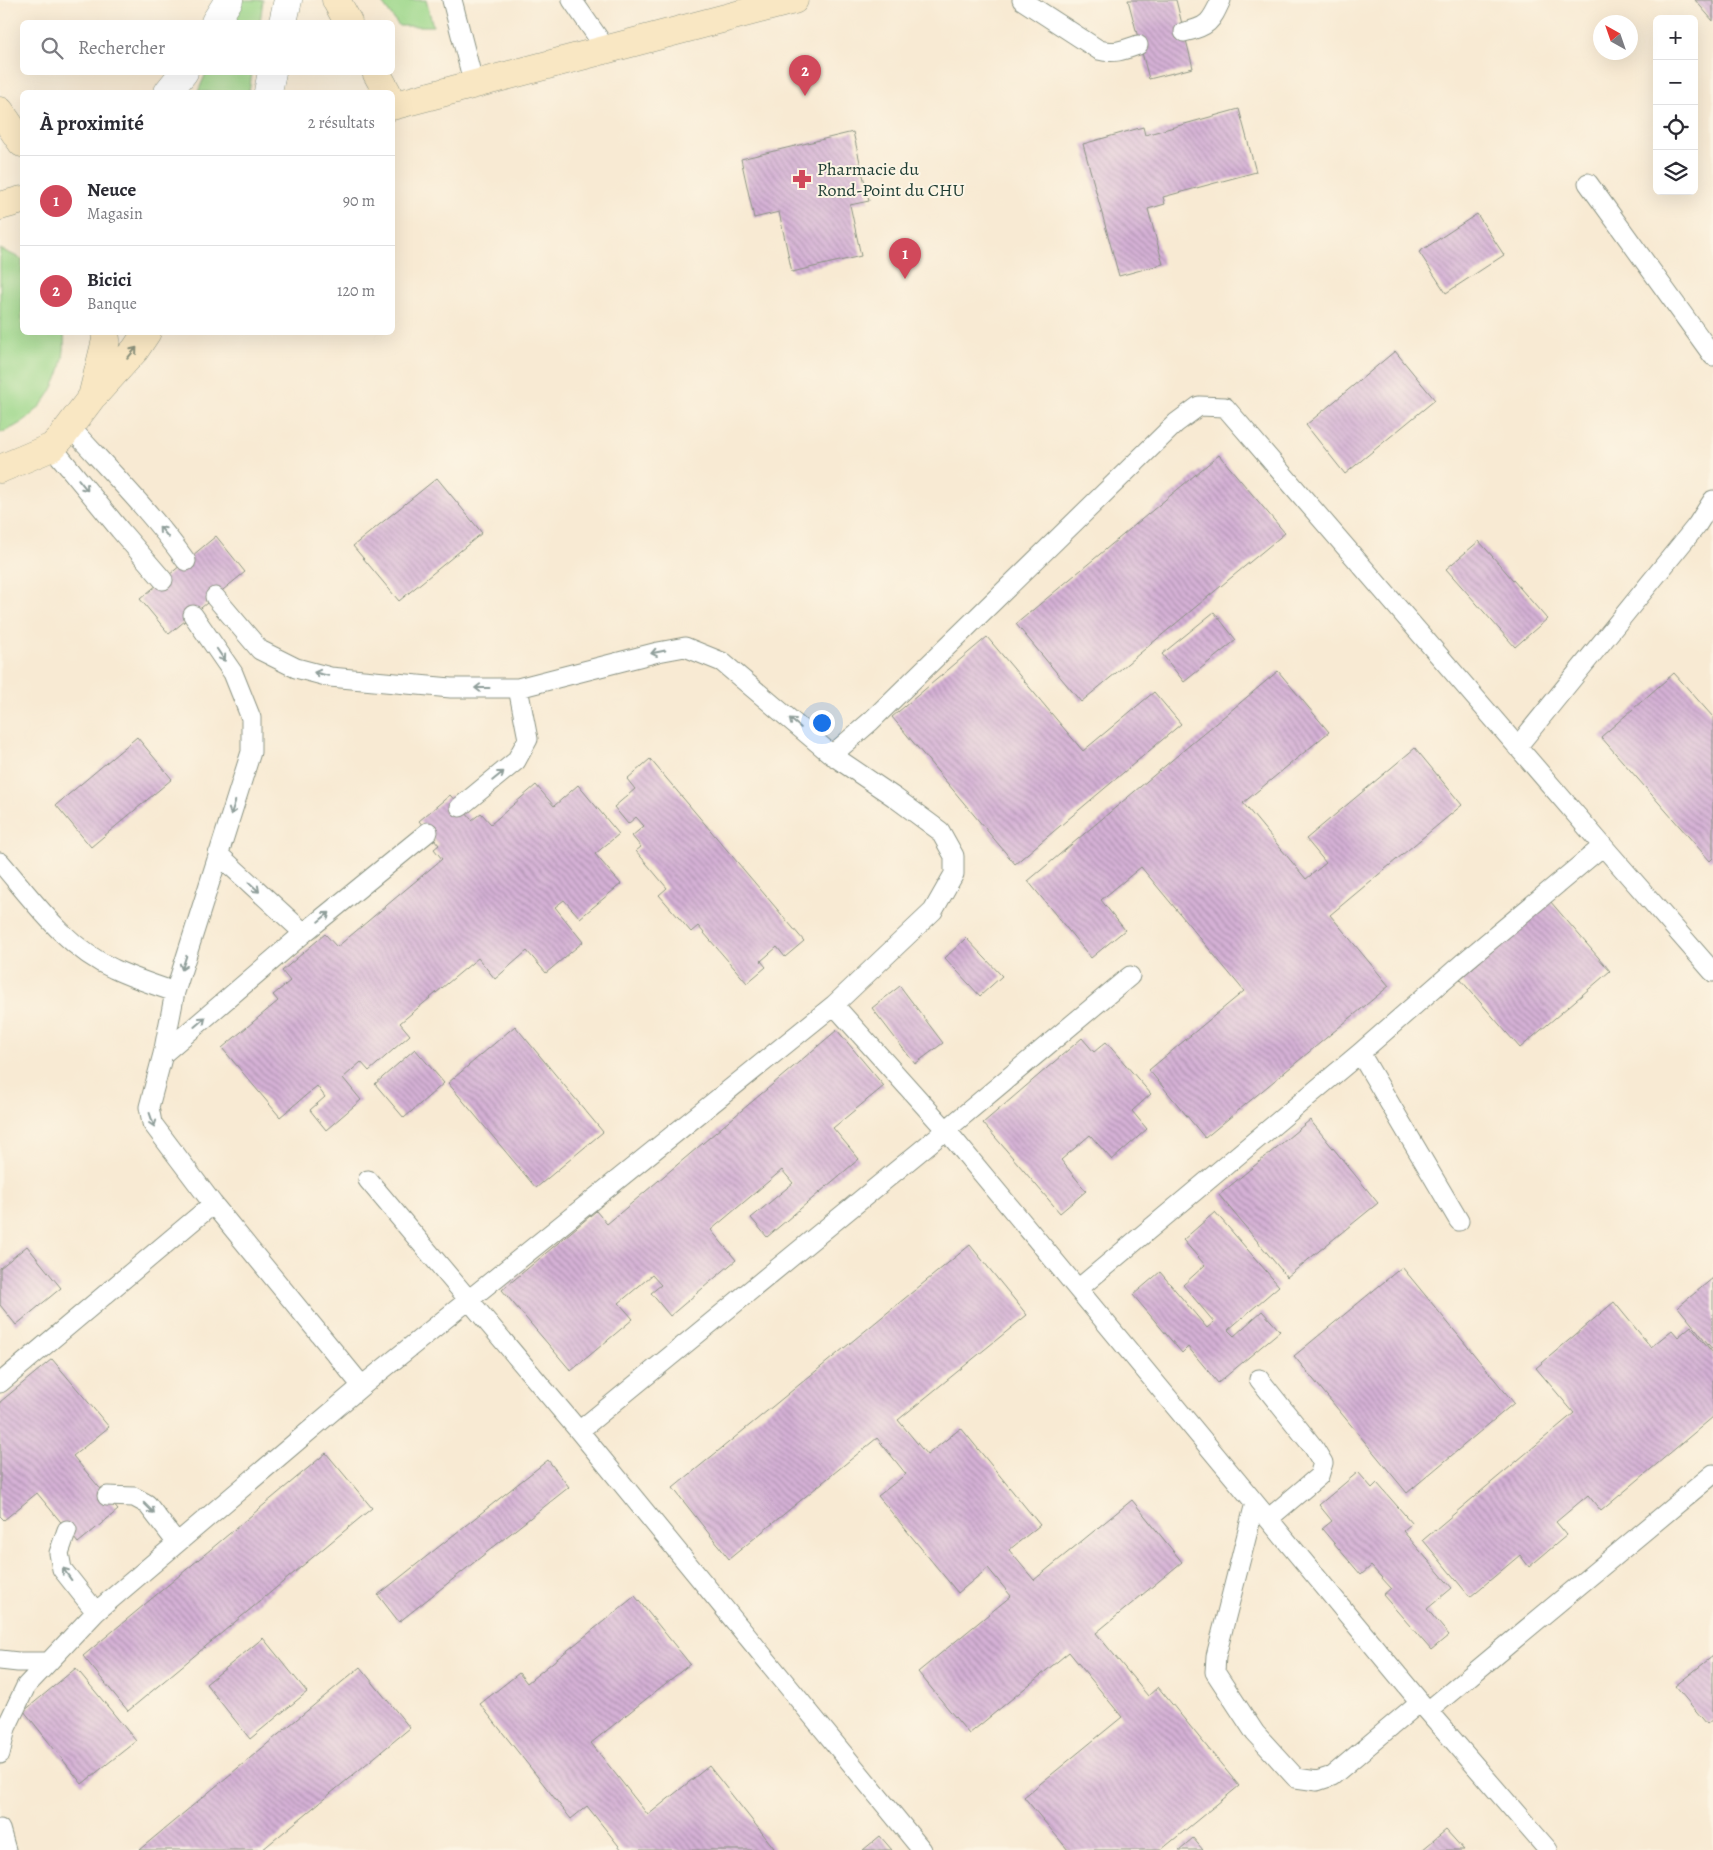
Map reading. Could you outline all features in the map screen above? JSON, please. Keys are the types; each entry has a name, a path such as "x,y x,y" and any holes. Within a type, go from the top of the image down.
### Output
{"main road":[{"path":"336,0 347,20"},
{"path":"395,105 794,0"},
{"path":"377,75 384,90"},
{"path":"0,111 20,140"},
{"path":"0,206 20,201"},
{"path":"92,397 106,340 105,335"},
{"path":"0,469 61,437 92,397 135,350 145,335"}],"street":[{"path":"217,20 229,0"},
{"path":"283,20 288,0"},
{"path":"170,90 182,75"},
{"path":"268,90 271,75"}],"lane":[{"path":"452,0 474,84"},
{"path":"572,0 606,50"},
{"path":"1022,0 1099,50 1109,53 1120,52 1138,44"},
{"path":"1184,32 1208,24 1221,0"},
{"path":"1588,184 1713,356"},
{"path":"832,755 870,721 1176,423 1199,406 1224,407 1713,972"},
{"path":"61,437 141,504 186,561"},
{"path":"61,437 120,530 163,580"},
{"path":"1517,747 1697,525 1713,500"},
{"path":"0,1754 6,1728 26,1686 96,1612 362,1386 834,1005 933,912 954,874 954,856 940,831 894,796 832,755 722,662 685,648 658,652 518,688 451,688 330,677 296,668 260,650 215,597"},
{"path":"193,615 233,673 251,718 251,752 175,992 163,1054 149,1107 152,1123 213,1204 362,1386"},
{"path":"460,807 516,761 528,739 518,688"},
{"path":"163,1054 304,933 428,832"},
{"path":"1078,1289 1360,1053 1602,846"},
{"path":"218,854 304,933"},
{"path":"0,862 61,932 89,954 112,969 175,992"},
{"path":"579,1431 946,1130 1130,976"},
{"path":"834,1005 946,1130 1424,1707 1548,1850"},
{"path":"1360,1053 1459,1221"},
{"path":"368,1180 579,1431 922,1850"},
{"path":"0,1383 213,1204"},
{"path":"1259,1379 1323,1462 1319,1476 1268,1518"},
{"path":"1255,1503 1216,1656 1215,1672 1255,1733 1296,1778 1317,1781 1332,1776 1424,1707 1713,1474"},
{"path":"107,1496 134,1497 147,1504 177,1543"},
{"path":"67,1530 58,1553 62,1569 96,1612"},
{"path":"0,1660 49,1662"},
{"path":"0,1829 6,1850"}],"green space":[{"path":"238,0 263,0 260,20 229,20"},
{"path":"380,0 426,0 433,26 399,26"},
{"path":"205,75 252,75 249,90 199,90"},
{"path":"0,249 20,258 20,335 64,335 64,349 62,365 57,380 40,407 28,418 0,433"}],"building":[{"path":"1128,0 1176,0 1193,68 1149,79"},
{"path":"1695,0 1713,0 1713,21"},
{"path":"1239,109 1256,172 1163,197 1165,204 1148,209 1163,264 1119,276 1083,144 1143,127 1145,135"},
{"path":"853,132 869,201 850,205 861,256 792,272 779,212 754,218 741,159"},
{"path":"1477,214 1504,255 1446,293 1419,252"},
{"path":"1395,351 1435,400 1345,474 1306,425"},
{"path":"1219,455 1285,533 1081,702 1016,624"},
{"path":"437,478 482,533 399,601 353,546"},
{"path":"216,536 245,572 169,634 140,599"},
{"path":"1479,541 1547,619 1515,647 1446,569"},
{"path":"1214,612 1236,640 1184,682 1162,654"},
{"path":"987,637 1083,751 1154,692 1181,724 1015,864 892,717"},
{"path":"1278,671 1329,732 1243,803 1306,879 1326,863 1306,839 1415,748 1462,805 1330,915 1389,986 1205,1138 1149,1070 1244,991 1141,867 1101,900 1125,930 1091,958 1028,881"},
{"path":"1674,673 1713,717 1713,858 1710,861 1601,737"},
{"path":"137,737 172,779 91,847 56,805"},
{"path":"650,759 804,941 785,957 777,947 761,961 766,967 747,983 698,926 691,932 659,895 667,888 636,851 641,847 632,836 644,826 636,817 628,824 614,807 635,789 627,779"},
{"path":"536,785 554,806 578,785 619,834 595,854 621,884 580,918 564,900 555,907 583,942 546,973 527,951 495,979 478,958 400,1023 410,1035 369,1071 361,1062 343,1078 361,1100 326,1130 310,1110 325,1097 317,1086 280,1117 222,1048 278,1001 273,995 290,981 282,971 325,934 337,947 442,859 434,849 439,845 419,821 450,795 472,820 481,813 491,824"},
{"path":"1550,901 1610,971 1520,1048 1460,979"},
{"path":"966,938 1002,976 980,996 945,958"},
{"path":"900,986 943,1043 915,1064 872,1008"},
{"path":"515,1026 603,1132 536,1188 448,1083"},
{"path":"837,1030 884,1086 833,1128 859,1159 767,1237 751,1218 793,1183 782,1170 711,1230 736,1260 670,1316 651,1293 661,1285 652,1275 619,1303 633,1319 571,1371 502,1290 596,1211 607,1224"},
{"path":"1082,1038 1094,1052 1106,1042 1151,1094 1132,1111 1147,1129 1112,1160 1090,1135 1061,1160 1086,1191 1060,1213 983,1123"},
{"path":"415,1049 444,1083 404,1118 375,1084"},
{"path":"1310,1120 1378,1203 1287,1277 1219,1195"},
{"path":"1215,1212 1279,1286 1228,1330 1234,1336 1262,1311 1280,1331 1218,1383 1188,1347 1182,1353 1133,1295 1160,1272 1207,1328 1214,1322 1183,1285 1205,1265 1183,1240"},
{"path":"970,1245 1027,1315 898,1420 927,1455 961,1428 1040,1525 1009,1550 1034,1580 1132,1500 1182,1562 1096,1633 1148,1696 1158,1687 1239,1786 1161,1850 1068,1850 1024,1797 1122,1717 1069,1652 969,1734 918,1672 1011,1596 988,1568 958,1593 878,1496 906,1474 877,1438 729,1559 673,1488"},
{"path":"27,1246 61,1288 16,1325 0,1305 0,1268"},
{"path":"1402,1267 1514,1403 1407,1493 1294,1356"},
{"path":"1713,1278 1713,1350 1678,1307"},
{"path":"1614,1302 1651,1347 1672,1330 1678,1337 1691,1326 1713,1353 1713,1417 1601,1511 1588,1495 1556,1522 1567,1535 1529,1567 1520,1555 1470,1597 1423,1540 1574,1413 1536,1368"},
{"path":"52,1359 109,1427 73,1456 118,1510 78,1543 37,1493 4,1520 0,1516 0,1402"},
{"path":"326,1453 372,1508 128,1711 83,1656"},
{"path":"548,1460 569,1487 399,1622 378,1595"},
{"path":"1358,1472 1372,1488 1377,1483 1412,1523 1403,1531 1452,1588 1427,1609 1449,1635 1431,1650 1383,1595 1391,1588 1371,1566 1361,1575 1322,1529 1332,1521 1319,1505"},
{"path":"635,1596 690,1664 591,1743 648,1815 709,1766 774,1848 771,1850 622,1850 587,1806 571,1819 480,1704 519,1673 527,1683"},
{"path":"263,1638 307,1692 250,1739 206,1684"},
{"path":"1713,1656 1713,1719 1707,1724 1675,1686"},
{"path":"360,1667 410,1728 262,1850 139,1850"},
{"path":"76,1668 136,1741 82,1784 24,1711"},
{"path":"1446,1830 1464,1850 1422,1850"},
{"path":"880,1836 892,1850 863,1850"},
{"path":"1193,1838 1203,1850 1179,1850"}],"place":[{"name":"Bicici","path":"805,96"},
{"name":"Pharmacie du Rond-Point du CHU","path":"802,179"},
{"name":"Neuce","path":"905,279"}]}
